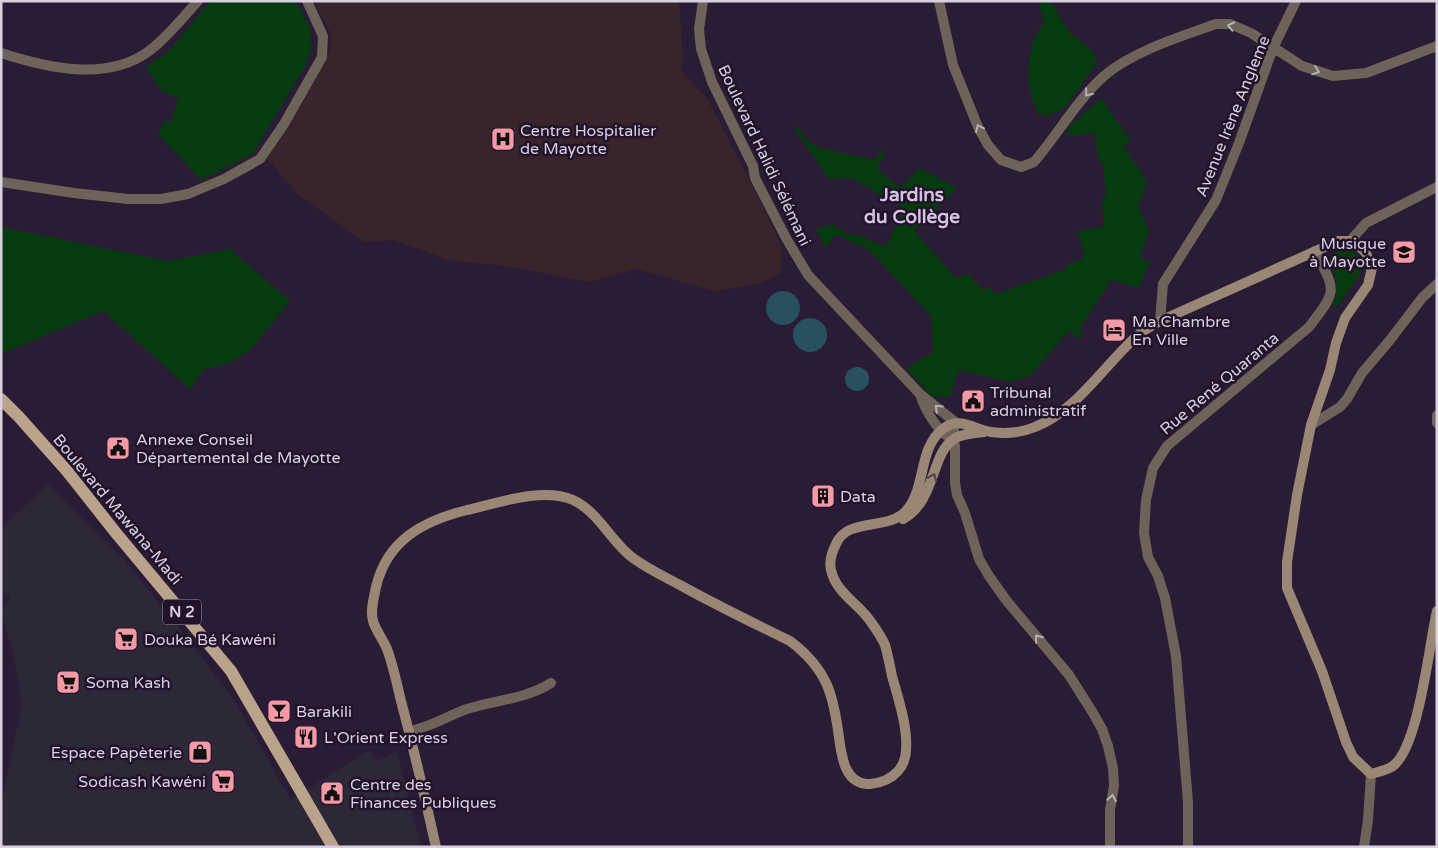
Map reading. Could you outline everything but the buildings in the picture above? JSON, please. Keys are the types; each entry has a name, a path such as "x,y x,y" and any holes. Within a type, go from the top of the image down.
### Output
{"main road":[{"path":"890,520 904,519 918,508 930,485 944,450 953,439 970,433 1015,433 1047,422 1066,408 1138,335 1160,321 1338,241 1350,241 1358,245 1366,253 1372,268 1368,285 1345,318 1311,425 1297,495 1287,562 1287,588 1322,671 1346,742 1353,757 1371,774 1393,766 1403,754 1410,737 1416,720 1437,611"},
{"name":"Boulevard Mawana-Madi","path":"1,400 19,417 67,471 231,671 333,847"},
{"path":"436,847 409,731 387,649 373,621 372,603 378,576 384,562 392,551 412,532 439,518 521,498 557,496 572,500 591,513 626,552 645,566 790,641 800,648 814,663 827,686 836,718 842,756 846,768 853,778 859,782 867,784 885,781 899,770 904,762 906,742 901,711 885,645 866,616 842,592 830,569 830,560 837,541 847,531 857,527 878,524 904,513 913,500 927,453 933,441 946,426 955,422 987,432"}],"street":[{"path":"1,54 65,68 87,70 119,66 131,62 149,51 164,38 198,1"},
{"path":"1,182 74,194 128,199 162,199 188,194 260,159 284,124 322,57 323,36 307,1"},
{"name":"Boulevard Halidi Sélémani","path":"703,1 699,28 701,49 707,70 753,166 756,178 786,238 808,275 920,394 955,422"},
{"path":"939,1 953,65 978,126 988,145 1001,160 1021,168 1034,162 1093,87 1105,75 1136,56 1216,24 1230,24 1251,33 1302,66 1333,76 1366,73 1437,46"},
{"name":"Avenue Irène Angleme","path":"1160,321 1163,284 1216,200 1239,143 1273,48 1296,1"},
{"path":"1350,241 1366,223 1437,187"},
{"name":"Rue René Quaranta","path":"1188,847 1188,802 1176,656 1165,598 1158,576 1148,557 1144,533 1146,500 1153,468 1167,446 1310,326 1327,303 1332,283 1315,251"},
{"path":"1311,425 1340,407 1347,399 1362,373 1422,298 1437,284"},
{"name":"Boulevard Halidi Sélémani","path":"920,394 923,406 937,424 940,432"},
{"path":"1437,415 1437,423"},
{"path":"955,422 953,439 955,446 955,483 979,559 1006,600 1069,675 1093,712 1108,746 1113,768 1114,786 1110,810 1110,847"},
{"path":"940,432 953,439"},
{"path":"409,731 420,729 469,709 537,692 551,683"},
{"path":"1364,847 1371,774"}],"shaded area":[{"name":"Centre Hospitalier de Mayotte","path":"314,1 679,1 683,63 680,70 707,98 762,205 782,248 781,273 762,283 715,291 636,269 590,282 501,265 452,261 393,240 364,242 300,196 264,155 289,127 331,49 331,34"},
{"path":"48,484 123,558 191,643 234,700 291,800 369,750 377,761 397,752 421,847 1,847 1,805 22,705 13,653 1,612 1,609 10,599 1,587 1,528"}],"green space":[{"path":"210,1 296,1 310,27 311,51 304,68 253,154 201,180 158,134 165,121 172,122 178,97 162,92 146,67 169,51"},
{"path":"1044,1 1051,1 1069,31 1092,51 1096,62 1066,106 1054,113 1041,116 1032,99 1028,69 1034,39 1044,22 1039,4"},
{"path":"1101,98 1130,140 1124,147 1147,181 1138,207 1149,229 1140,258 1150,262 1139,288 1111,280 1079,330 1084,334 1080,339 1068,331 1031,375 1011,382 958,370 950,397 932,397 906,368 933,352 931,316 869,250 836,234 825,248 816,229 833,224 848,235 855,234 886,247 901,215 898,213 901,207 852,178 829,179 794,129 798,127 808,141 821,148 875,160 880,151 887,153 878,164 877,169 900,188 919,168 957,188 914,231 956,278 968,274 984,290 989,287 995,294 1067,269 1066,265 1083,259 1083,246 1077,234 1081,230 1104,227 1102,198 1106,197 1103,163 1099,162 1095,133 1071,136 1066,130"},
{"path":"1,227 167,261 230,249 290,301 252,348 228,364 205,369 190,389 103,311 1,354"},
{"path":"1347,248 1354,252 1361,261 1361,269 1360,274 1336,308 1333,304 1336,282 1328,258 1336,251"}],"water":[{"path":"783,291 790,292 795,296 799,301 799,315 795,320 790,324 783,325 776,324 771,320 767,315 766,308 767,301 771,296 776,292"},
{"path":"810,318 817,319 822,323 826,328 826,342 822,347 817,351 810,352 803,351 798,347 794,342 793,335 794,328 798,323 803,319"},
{"path":"857,367 866,370 869,379 866,388 857,391 848,388 845,379 848,370"}],"place":[{"name":"Centre Hospitalier de Mayotte","path":"503,139"},
{"name":"Musique à Mayotte","path":"1404,252"},
{"name":"Ma Chambre En Ville","path":"1114,330"},
{"name":"Tribunal administratif","path":"973,401"},
{"name":"Annexe Conseil Départemental de Mayotte","path":"118,448"},
{"name":"Data","path":"823,496"},
{"name":"Douka Bé Kawéni","path":"126,639"},
{"name":"Soma Kash","path":"68,682"},
{"name":"Barakili","path":"279,711"},
{"name":"L'Orient Express","path":"306,737"},
{"name":"Espace Papèterie","path":"200,752"},
{"name":"Sodicash Kawéni","path":"223,781"},
{"name":"Centre des Finances Publiques","path":"332,793"}],"district":[{"name":"Jardins du Collège","path":"912,205"}]}
